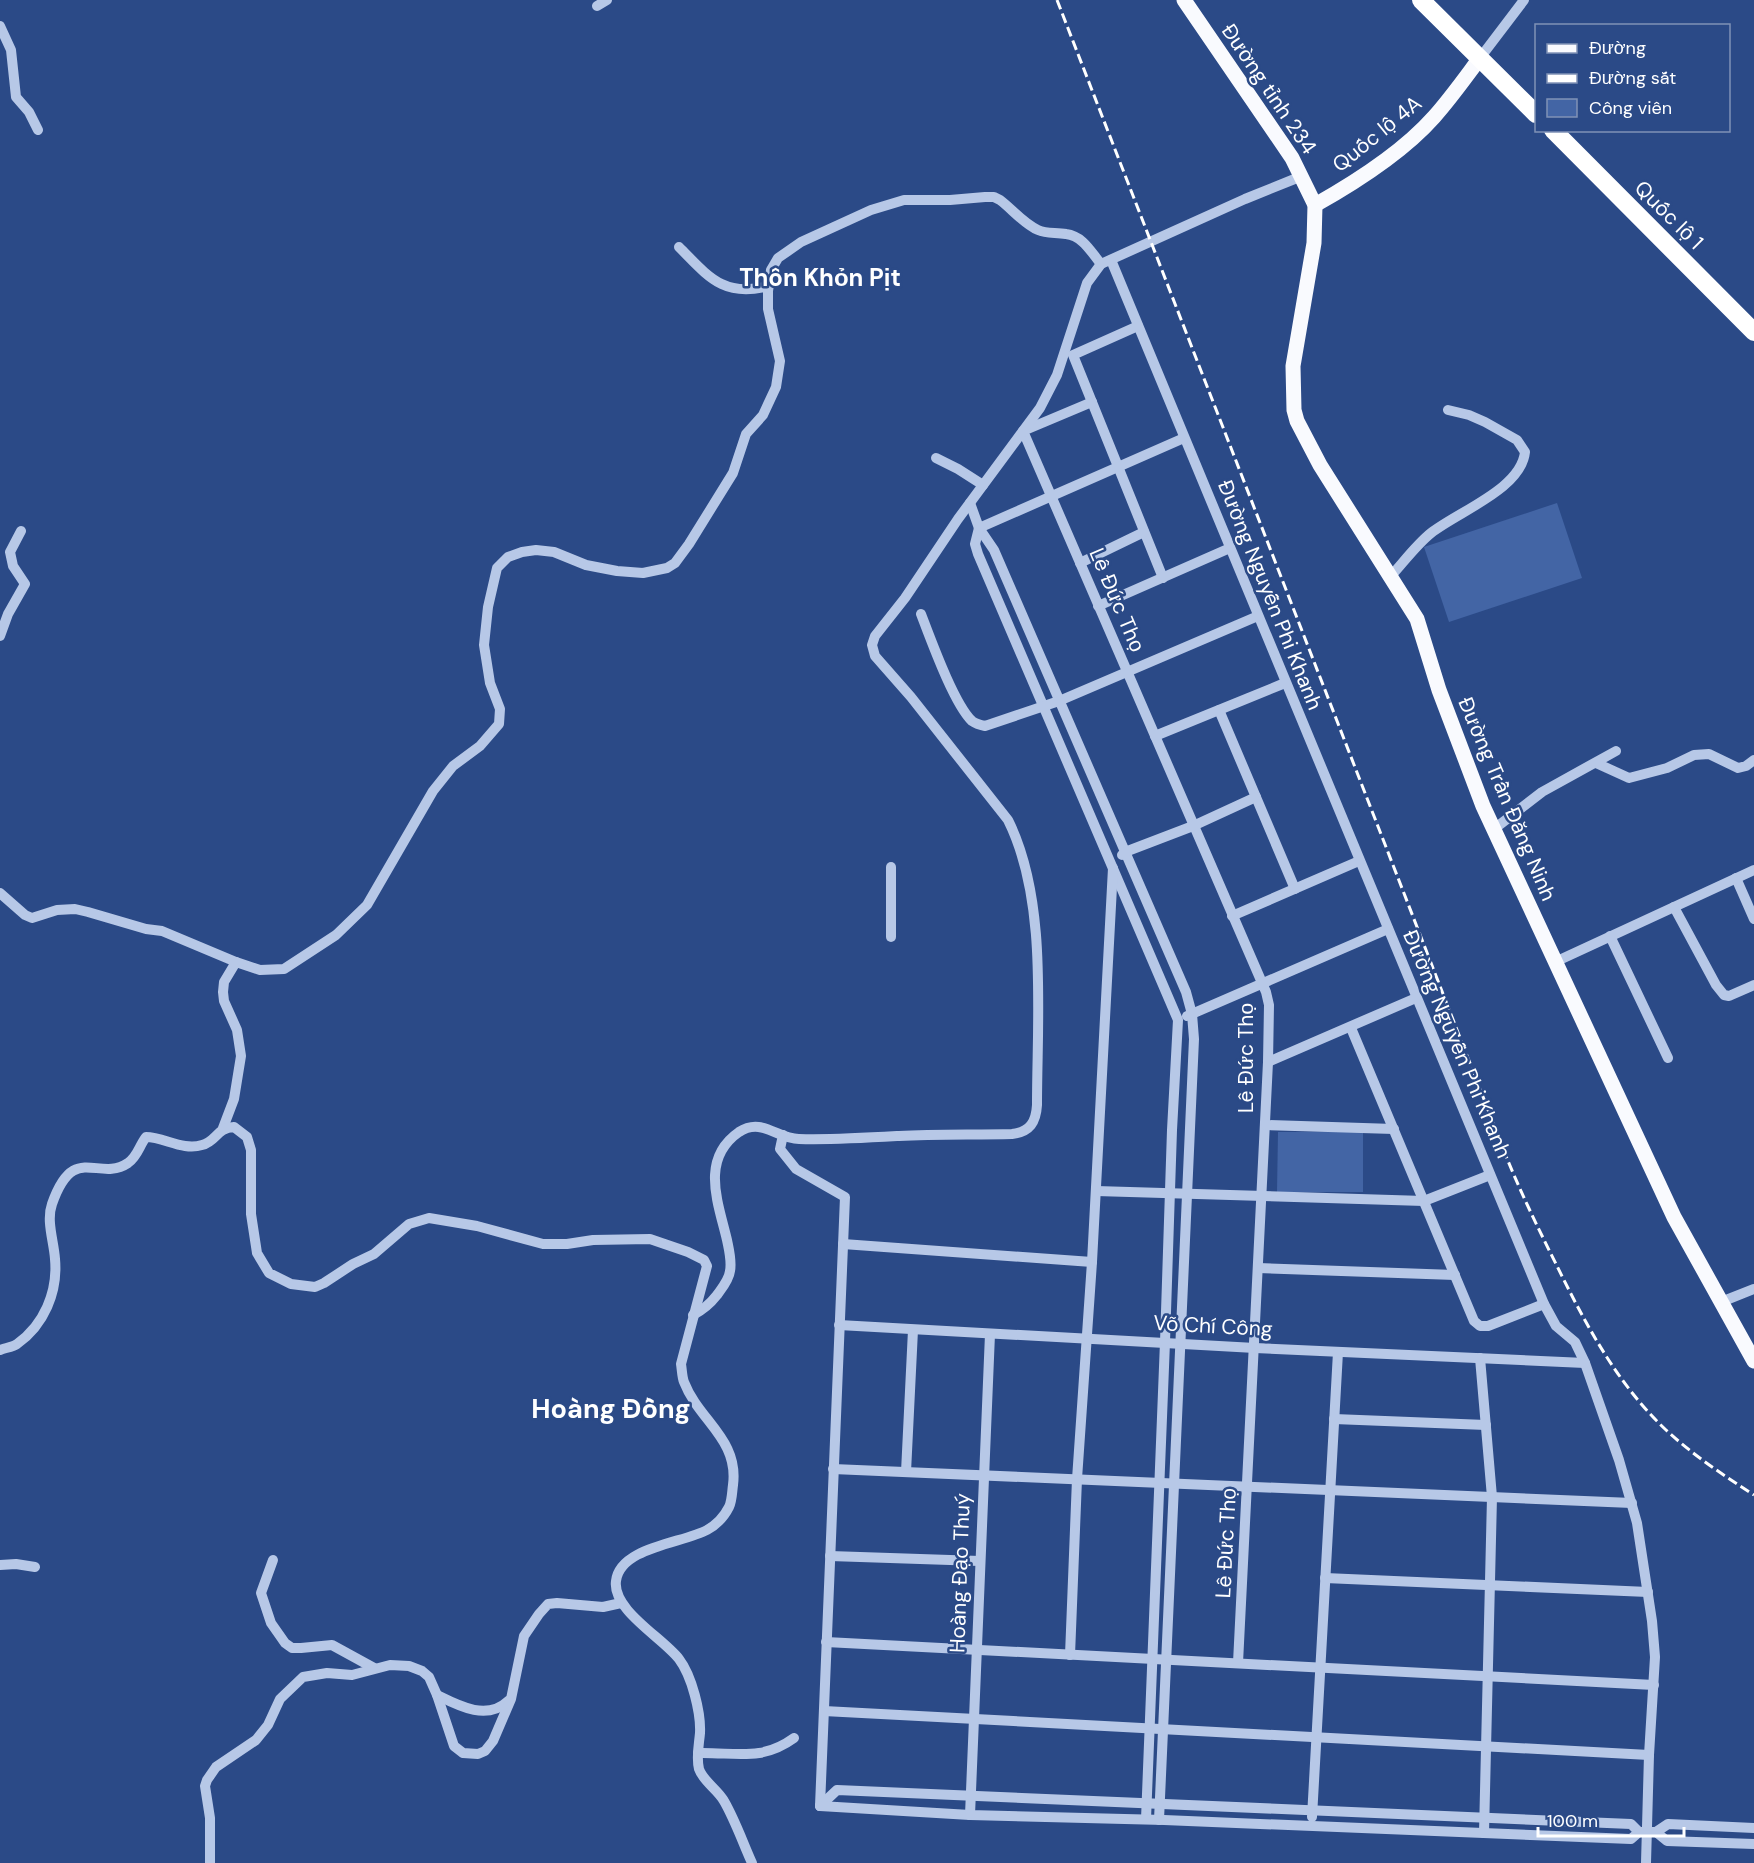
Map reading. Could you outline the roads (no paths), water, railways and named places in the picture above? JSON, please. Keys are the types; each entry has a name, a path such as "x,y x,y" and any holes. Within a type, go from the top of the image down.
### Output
{"highway":[{"path":"1421,0 1535,113"},
{"name":"Quốc lộ 1","path":"1555,132 1754,332"}],"main road":[{"name":"Đường tỉnh 234","path":"1184,0 1292,158 1315,205"},
{"name":"Quốc lộ 4A","path":"1315,205 1346,188 1413,138 1456,92 1480,58"},
{"name":"Đường Trần Đăng Ninh","path":"1315,205 1314,243 1293,366 1294,410 1297,421 1320,465 1417,619 1451,722 1483,806 1674,1217 1754,1361"}],"street":[{"path":"597,6 607,0"},
{"path":"1480,58 1524,0"},
{"path":"0,26 11,50 16,97 29,111 38,130"},
{"path":"693,1315 704,1309 714,1299 730,1274 730,1254 716,1194 715,1174 718,1156 730,1140 742,1130 758,1125 795,1139 834,1140 1012,1134 1030,1128 1036,1117 1035,936 1028,872 1018,839 1008,819 911,697 875,656 872,645 875,636 905,598 970,503 1040,408 1057,375 1087,283 1106,262 1245,199 1302,176"},
{"name":"Đường Nguyễn Phi Khanh","path":"236,962 260,970 284,969 336,936 367,905 433,791 453,766 480,746 499,724 500,710 490,683 484,645 488,606 495,572 508,557 536,550 554,552 605,570 643,573 667,568 675,563 733,473 746,434 763,415 778,380 780,361 768,309 771,270 778,258 801,242 871,210 904,201 950,201 994,197 1034,229 1046,233 1070,234 1080,240 1106,262 1138,326 1544,1304 1556,1326 1573,1339 1585,1363 1616,1451 1632,1503 1641,1544 1655,1644 1646,1863"},
{"path":"679,247 706,273 726,287 753,289 769,286"},
{"path":"1138,326 1073,355 1163,578"},
{"path":"1023,431 1092,402"},
{"path":"1390,577 1429,534 1484,498 1503,489 1524,464 1525,452 1517,440 1469,415 1448,410"},
{"name":"Lê Đức Thọ","path":"1023,431 1262,984 1269,1005 1269,1062 1238,1664"},
{"path":"979,528 1184,438"},
{"path":"936,458 983,485"},
{"path":"970,503 979,528 994,550 1186,992 1192,1014 1194,1039 1188,1194 1159,1820"},
{"path":"979,528 975,544 978,554 1178,1020 1146,1820"},
{"path":"0,636 8,614 25,584 13,566 10,552 21,531"},
{"path":"1080,563 1144,532"},
{"path":"1098,606 1230,548"},
{"path":"921,614 949,681 966,714 974,723 985,726 1059,701 1258,616"},
{"path":"1155,736 1286,683"},
{"path":"1219,710 1295,889"},
{"path":"1494,829 1542,792 1616,751"},
{"path":"1596,763 1629,778 1658,771 1694,755 1710,754 1738,768 1754,760"},
{"path":"1070,1655 1077,1479 1092,1262 1113,866 1125,852 1193,826 1256,797"},
{"path":"1232,916 1359,861"},
{"path":"891,867 891,937"},
{"path":"1555,962 1754,870"},
{"path":"1736,878 1752,907 1754,919"},
{"path":"0,893 25,915 32,918 57,910 75,909 146,929 162,930 236,962 224,982 223,992 224,1001 237,1030 241,1056 234,1099 223,1128 209,1143 199,1146 146,1137 138,1152 129,1162 120,1167 85,1166 72,1171 61,1185 51,1206 50,1228 55,1261 54,1287 49,1304 44,1314 16,1345 0,1350"},
{"path":"1674,907 1716,985 1724,994 1729,996 1754,985"},
{"path":"1178,1020 1388,929"},
{"path":"1610,936 1668,1058"},
{"path":"1269,1062 1416,998"},
{"path":"1351,1028 1474,1321 1480,1326 1488,1326 1544,1304"},
{"path":"1266,1125 1394,1129"},
{"path":"223,1128 234,1127 247,1137 251,1150 251,1214 257,1252 263,1266 269,1272 291,1284 315,1287 324,1283 353,1264 374,1254 409,1224 429,1218 477,1226 543,1244 650,1239 704,1260 707,1266 681,1364 683,1381 732,1457 734,1474 730,1506 720,1521 705,1531 646,1550 626,1563 619,1570 616,1593 621,1604 680,1660 697,1703 700,1772 724,1800 752,1863"},
{"path":"783,1135 780,1149 796,1169 845,1197 820,1806"},
{"path":"1096,1191 1425,1201 1490,1174"},
{"path":"843,1244 1092,1262"},
{"path":"1258,1268 1455,1275"},
{"path":"1721,1302 1754,1289"},
{"name":"Võ Chí Công","path":"840,1325 1255,1348 1585,1363"},
{"path":"906,1472 913,1330"},
{"name":"Hoàng Đạo Thuý","path":"970,1815 990,1334"},
{"path":"1312,1826 1338,1352"},
{"path":"1480,1358 1492,1497 1484,1833"},
{"path":"1334,1419 1486,1425"},
{"path":"833,1469 1632,1503"},
{"path":"830,1556 980,1561"},
{"path":"273,1560 261,1593 271,1623 285,1643 292,1648 332,1645 374,1668"},
{"path":"0,1565 35,1567"},
{"path":"1325,1578 1648,1592"},
{"path":"210,1863 210,1818 205,1786 213,1771 256,1740 268,1725 280,1699 303,1677 327,1673 352,1675 390,1665 409,1666 422,1671 429,1677 437,1695 454,1746 469,1755 485,1751 493,1741 511,1699 524,1636 546,1606 557,1603 610,1607 621,1604"},
{"path":"826,1642 1654,1685"},
{"path":"437,1695 474,1711 489,1711 502,1707 511,1699"},
{"path":"824,1711 1649,1755"},
{"path":"698,1753 758,1755 781,1748 794,1738"},
{"path":"820,1806 837,1790 1631,1824 1667,1841 1754,1844"},
{"path":"820,1806 970,1815 1159,1820 1631,1839 1668,1824 1754,1828"}],"railway":[{"path":"1057,0 1506,1156 1530,1210 1591,1330 1632,1393 1676,1439 1754,1495"}],"district":[{"name":"Thôn Khỏn Pịt","path":"820,277"},
{"name":"Hoàng Đồng","path":"611,1408"}]}
